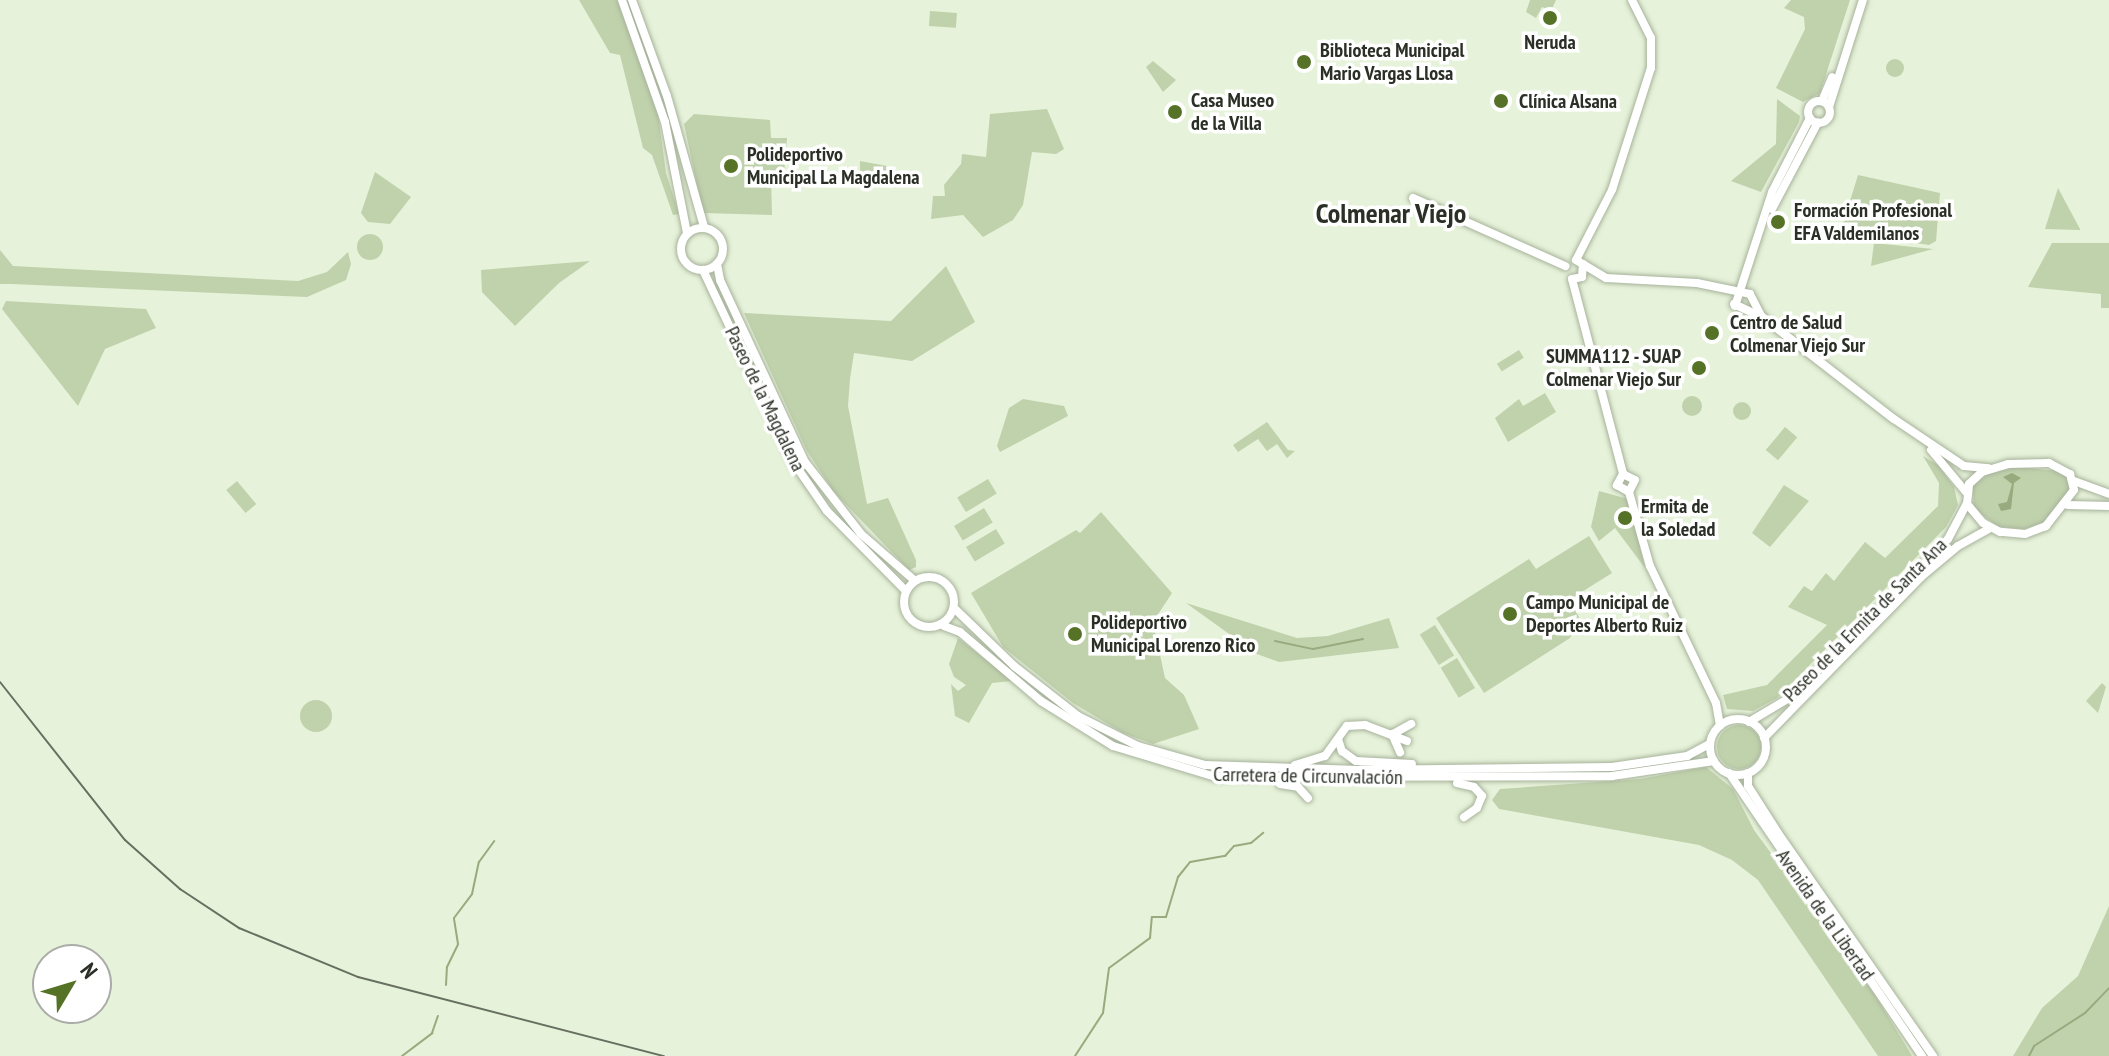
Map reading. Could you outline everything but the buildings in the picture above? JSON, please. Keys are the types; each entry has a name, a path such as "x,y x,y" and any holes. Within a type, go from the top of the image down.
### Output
{"main road":[{"path":"622,0 665,122 687,233 681,254 689,266 703,270 717,264 722,242 704,227 667,96 632,0"},
{"path":"1583,275 1580,262 1612,190 1651,68 1651,38 1632,0"},
{"path":"1735,306 1746,294 1772,192 1814,120 1829,117 1825,104 1860,0"},
{"path":"1814,120 1809,107 1825,104"},
{"path":"1413,198 1565,266 1572,279 1623,474 1617,485 1629,492"},
{"path":"687,233 704,227"},
{"path":"1565,266 1580,262"},
{"path":"1580,262 1597,275"},
{"name":"Paseo de la Magdalena","path":"717,264 726,295 805,462 861,534 913,579"},
{"name":"Paseo de la Magdalena","path":"703,270 794,463 827,511 905,590"},
{"path":"1572,279 1597,275 1667,280 1746,294 1761,316 1894,419 1948,466 1966,492 1967,504 1990,528 2033,533 2068,505 2074,481"},
{"path":"1720,288 1735,306 1761,316"},
{"path":"1746,312 1754,306"},
{"path":"1894,419 1964,466 1989,468 2049,463 2065,469 2074,481 2109,494"},
{"path":"1966,492 1975,477 1989,468"},
{"path":"1623,474 1635,480 1629,492 1651,569 1716,703 1720,726"},
{"name":"Paseo de la Ermita de Santa Ana","path":"1749,722 1791,697 1926,562 1948,539 1967,504"},
{"path":"2068,505 2109,506"},
{"name":"Paseo de la Ermita de Santa Ana","path":"1764,738 1921,577 1958,546 1990,528"},
{"path":"913,579 936,579 954,608 944,626 929,628 915,620 905,590 913,579"},
{"name":"Carretera de Circunvalación","path":"954,608 1005,659 1078,716 1138,746 1205,765 1238,769 1639,765 1687,756 1710,744"},
{"name":"Carretera de Circunvalación","path":"944,626 960,632 1041,701 1113,746 1216,777 1612,776 1714,761"},
{"path":"1716,703 1733,720"},
{"path":"1733,720 1749,722 1764,738 1763,758 1748,773 1729,773 1714,761 1710,744 1720,726 1733,720"},
{"path":"1238,769 1310,763 1325,756 1338,736 1355,724 1392,734 1411,724"},
{"path":"1392,734 1400,752"},
{"path":"1338,736 1342,751 1356,761 1448,769"},
{"name":"Avenida de la Libertad","path":"1729,773 1922,1056"},
{"name":"Avenida de la Libertad","path":"1748,773 1748,786 1778,833 1933,1056"},
{"path":"1216,777 1292,785 1308,798"},
{"path":"1404,778 1474,787 1481,803 1464,817"},
{"path":"1882,998 1914,1056"}],"shaded area":[{"path":"579,0 617,0 657,107 666,173 679,214 673,215 652,155 643,148 620,55 610,53"},
{"path":"1530,0 1556,0 1551,11 1542,7 1536,18 1526,12"},
{"path":"1791,0 1850,0 1820,93 1803,102 1776,88 1805,29 1804,17 1784,8"},
{"path":"930,11 957,13 956,28 929,26"},
{"path":"1895,59 1904,68 1895,77 1886,68"},
{"path":"1153,61 1176,80 1163,92 1146,67"},
{"path":"1777,99 1800,116 1799,122 1761,192 1731,181 1776,144"},
{"path":"1047,109 1064,149 1056,154 1032,152 1023,205 1013,220 983,237 963,215 931,219 933,196 945,196 944,185 961,164 962,154 986,157 990,114"},
{"name":"Polideportivo Municipal La Magdalena","path":"694,114 770,120 771,138 787,138 784,174 771,177 772,215 703,213 684,124"},
{"path":"860,161 887,166 889,172 860,172"},
{"path":"375,172 411,197 390,224 368,222 361,213"},
{"path":"1858,175 1940,193 1936,241 1929,245 1877,237 1878,230 1843,224"},
{"path":"2058,188 2080,229 2080,230 2045,229"},
{"path":"370,234 379,238 383,247 379,256 370,260 361,256 357,247 361,238"},
{"path":"1874,243 1933,249 1871,266"},
{"path":"2052,243 2109,243 2109,308 2101,308 2101,294 2028,287"},
{"path":"0,250 13,266 298,281 327,272 348,252 351,264 346,280 307,297 0,284"},
{"path":"590,261 559,283 515,326 482,292 481,270"},
{"path":"946,266 975,322 912,361 854,353 850,379 848,406 867,504 888,498 916,560 916,567 909,570 834,492 807,451 744,313 891,321"},
{"path":"6,301 146,309 156,328 105,349 78,406 2,309"},
{"path":"1519,350 1524,358 1502,371 1497,364"},
{"path":"1545,393 1556,412 1508,442 1495,418 1519,399 1523,406"},
{"path":"1688,396 1696,396 1702,406 1696,416 1688,416 1682,410 1682,402"},
{"path":"1023,399 1064,406 1068,416 1000,452 997,446 1009,408"},
{"path":"1742,402 1751,411 1742,420 1733,411"},
{"path":"1267,422 1288,450 1295,451 1287,458 1277,444 1267,451 1258,439 1238,452 1233,445"},
{"path":"1785,427 1797,437 1778,460 1766,450"},
{"path":"1923,456 1938,465 1954,487 1958,505 1946,527 1777,698 1753,711 1727,709 1723,695 1767,685 1827,625 1788,607 1804,586 1812,591 1826,573 1834,581 1865,542 1885,558 1938,506 1939,483"},
{"path":"2017,467 2060,471 2069,480 2069,493 2045,522 2024,529 1999,527 1974,509 1973,486 1988,474"},
{"path":"2012,473 2021,478 2014,483 2011,509 2001,511 1998,504 2007,502 2012,484 2003,477"},
{"path":"988,479 997,494 966,512 957,498"},
{"path":"237,481 256,504 246,513 226,490"},
{"path":"1784,485 1809,501 1770,547 1752,533"},
{"path":"1599,491 1628,499 1645,568 1615,528 1599,541 1591,527"},
{"path":"984,508 993,523 963,541 954,526"},
{"name":"Polideportivo Municipal Lorenzo Rico","path":"1101,512 1172,593 1153,622 1165,678 1184,695 1199,729 1153,744 1123,733 1073,703 1003,647 971,593 1076,530 1080,533"},
{"path":"996,529 1005,544 975,562 966,547"},
{"name":"Campo Municipal de Deportes Alberto Ruiz","path":"1589,536 1612,573 1569,600 1579,617 1570,638 1484,693 1436,618 1529,559 1536,569"},
{"path":"1186,603 1297,638 1328,636 1389,618 1399,648 1279,662 1257,654"},
{"path":"1435,625 1454,656 1439,665 1420,635"},
{"path":"958,638 1012,681 992,683 969,723 955,716 951,684 958,691 966,685 954,677 949,664"},
{"path":"1457,658 1475,688 1459,698 1441,668"},
{"path":"2102,683 2106,687 2098,713 2086,701"},
{"path":"316,700 328,704 332,716 328,728 316,732 304,728 300,716 304,704"},
{"path":"1739,725 1755,731 1761,747 1755,763 1739,769 1723,763 1717,747 1723,731"},
{"path":"1706,767 1733,789 1754,830 1875,995 1912,1056 1878,1056 1758,880 1732,860 1699,845 1499,809 1492,800 1500,789 1640,779"},
{"path":"2109,906 2109,1056 2013,1056 2042,1008 2078,976"}],"waterway":[{"path":"1275,641 1313,649 1363,639"},
{"path":"1075,1056 1103,1013 1109,968 1150,938 1152,917 1166,917 1178,877 1190,862 1225,856 1234,846 1251,843 1263,833"},
{"path":"446,985 447,967 458,944 454,918 472,894 479,862 494,841"},
{"path":"2029,1056 2034,1046 2085,1013 2109,988"},
{"path":"402,1056 432,1033 438,1016"}],"railway":[{"path":"0,682 125,840 180,889 239,928 358,977 664,1056"}],"place":[{"name":"Neruda","path":"1550,18"},
{"name":"Biblioteca Municipal Mario Vargas Llosa","path":"1304,62"},
{"name":"Clínica Alsana","path":"1501,101"},
{"name":"Casa Museo de la Villa","path":"1175,112"},
{"name":"Polideportivo Municipal La Magdalena","path":"731,166"},
{"name":"Formación Profesional EFA Valdemilanos","path":"1778,222"},
{"name":"Centro de Salud Colmenar Viejo Sur","path":"1712,333"},
{"name":"SUMMA112 - SUAP Colmenar Viejo Sur","path":"1699,368"},
{"name":"Ermita de la Soledad","path":"1625,518"},
{"name":"Campo Municipal de Deportes Alberto Ruiz","path":"1510,614"},
{"name":"Polideportivo Municipal Lorenzo Rico","path":"1075,634"}],"district":[{"name":"Colmenar Viejo","path":"1391,213"}]}
